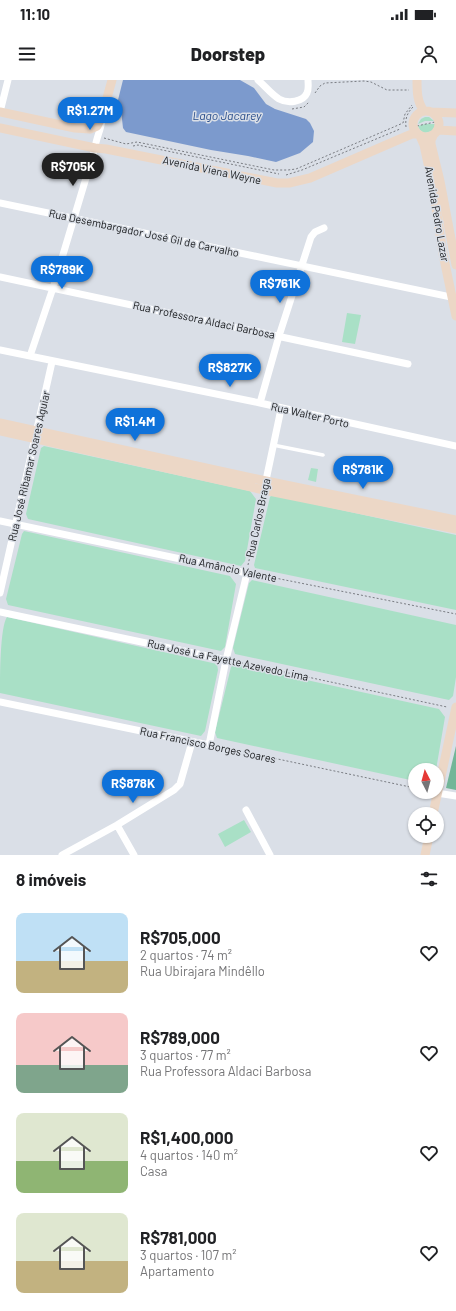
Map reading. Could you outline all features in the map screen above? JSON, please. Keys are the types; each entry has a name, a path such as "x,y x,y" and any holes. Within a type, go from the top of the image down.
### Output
{"street":[{"path":"8,80 0,112 75,128 90,129 97,126 102,116"},
{"path":"30,356 53,288 95,148 96,140 98,138 102,116 112,80"},
{"path":"258,80 274,95 284,101 295,101 304,97 308,90 308,80"},
{"path":"416,80 420,106 439,119 439,127 435,129"},
{"path":"418,132 413,127 413,120 417,114 427,111 456,113"},
{"name":"Avenida Viena Weyne","path":"0,128 270,182 284,183 310,178 418,132 425,137 435,129"},
{"path":"435,129 456,131"},
{"name":"Avenida Pedro Lazar","path":"435,129 431,144 440,181 456,265"},
{"name":"Avenida Pedro Lazar","path":"418,132 424,143 439,229 454,298 456,316"},
{"name":"Rua Desembargador José Gil de Carvalho","path":"0,203 454,298"},
{"path":"439,229 449,227"},
{"path":"260,403 279,336 311,237 315,232 324,228"},
{"name":"Rua Professora Aldaci Barbosa","path":"0,277 408,364"},
{"name":"Rua Walter Porto","path":"0,350 52,362 260,403 281,409 456,446"},
{"name":"Rua José Ribamar Soares Aguiar","path":"0,594 52,362"},
{"name":"Rua Carlos Braga","path":"264,490 281,409"},
{"path":"0,423 36,434 264,490 326,498 419,517 456,529"},
{"path":"0,431 36,434 266,481 326,498"},
{"path":"419,517 456,520"},
{"name":"Rua Amâncio Valente","path":"0,521 247,573"},
{"name":"Rua Carlos Braga","path":"209,745 226,660 247,573"},
{"name":"Rua José La Fayette Azevedo Lima","path":"0,612 226,660"},
{"name":"Rua Francisco Borges Soares","path":"0,702 209,745"},
{"path":"444,763 456,708"},
{"path":"62,855 117,825 174,790 180,784 192,742"},
{"path":"444,793 456,796"},
{"path":"246,810 270,855"},
{"path":"117,825 134,855"},
{"path":"425,855 428,843"}],"lane":[{"path":"273,445 322,456"}],"path":[{"path":"313,96 320,86 325,83 364,81 371,82 387,90 408,89 411,93"},
{"path":"287,109 298,109 304,107 310,102"},
{"path":"102,136 104,139 126,144 137,142 274,170 288,170 315,161 403,123 405,114 413,103"},
{"path":"407,130 405,122 406,116 415,105"},
{"path":"285,175 302,170 400,129 401,132"},
{"path":"418,132 435,129"},
{"path":"107,142 129,146 138,144 280,175"},
{"name":"Rua Carlos Braga","path":"247,573 264,490"},
{"name":"Rua Amâncio Valente","path":"247,573 456,614"},
{"name":"Rua José La Fayette Azevedo Lima","path":"226,660 456,708"},
{"name":"Rua Francisco Borges Soares","path":"209,745 408,787"}],"green space":[{"path":"429,117 434,121 425,121 418,124 421,119"},
{"path":"435,124 435,127 432,131 424,133 418,126"},
{"path":"347,313 361,315 355,344 342,342"},
{"path":"44,446 250,491 256,499 245,561 241,566 28,519 26,514 41,448"},
{"path":"311,468 318,469 316,482 308,480"},
{"path":"272,495 456,535 456,610 255,568 254,565 270,497"},
{"path":"24,531 230,576 236,584 225,647 221,651 8,605 6,599"},
{"path":"252,580 456,625 456,677 453,696 449,700 235,654 233,648 249,583"},
{"path":"7,617 217,664 218,670 205,731 201,736 0,693 2,641"},
{"path":"234,664 439,709 445,717 437,763 408,763 408,779 217,738 215,732 231,667"},
{"path":"456,746 456,790 446,788"},
{"path":"244,820 251,832 225,847 218,834"}],"water":[{"name":"Lago Jacarey","path":"123,80 240,80 254,88 266,104 275,109 306,119 314,131 313,142 300,153 276,162 126,132 123,128 121,110 117,104"}]}
